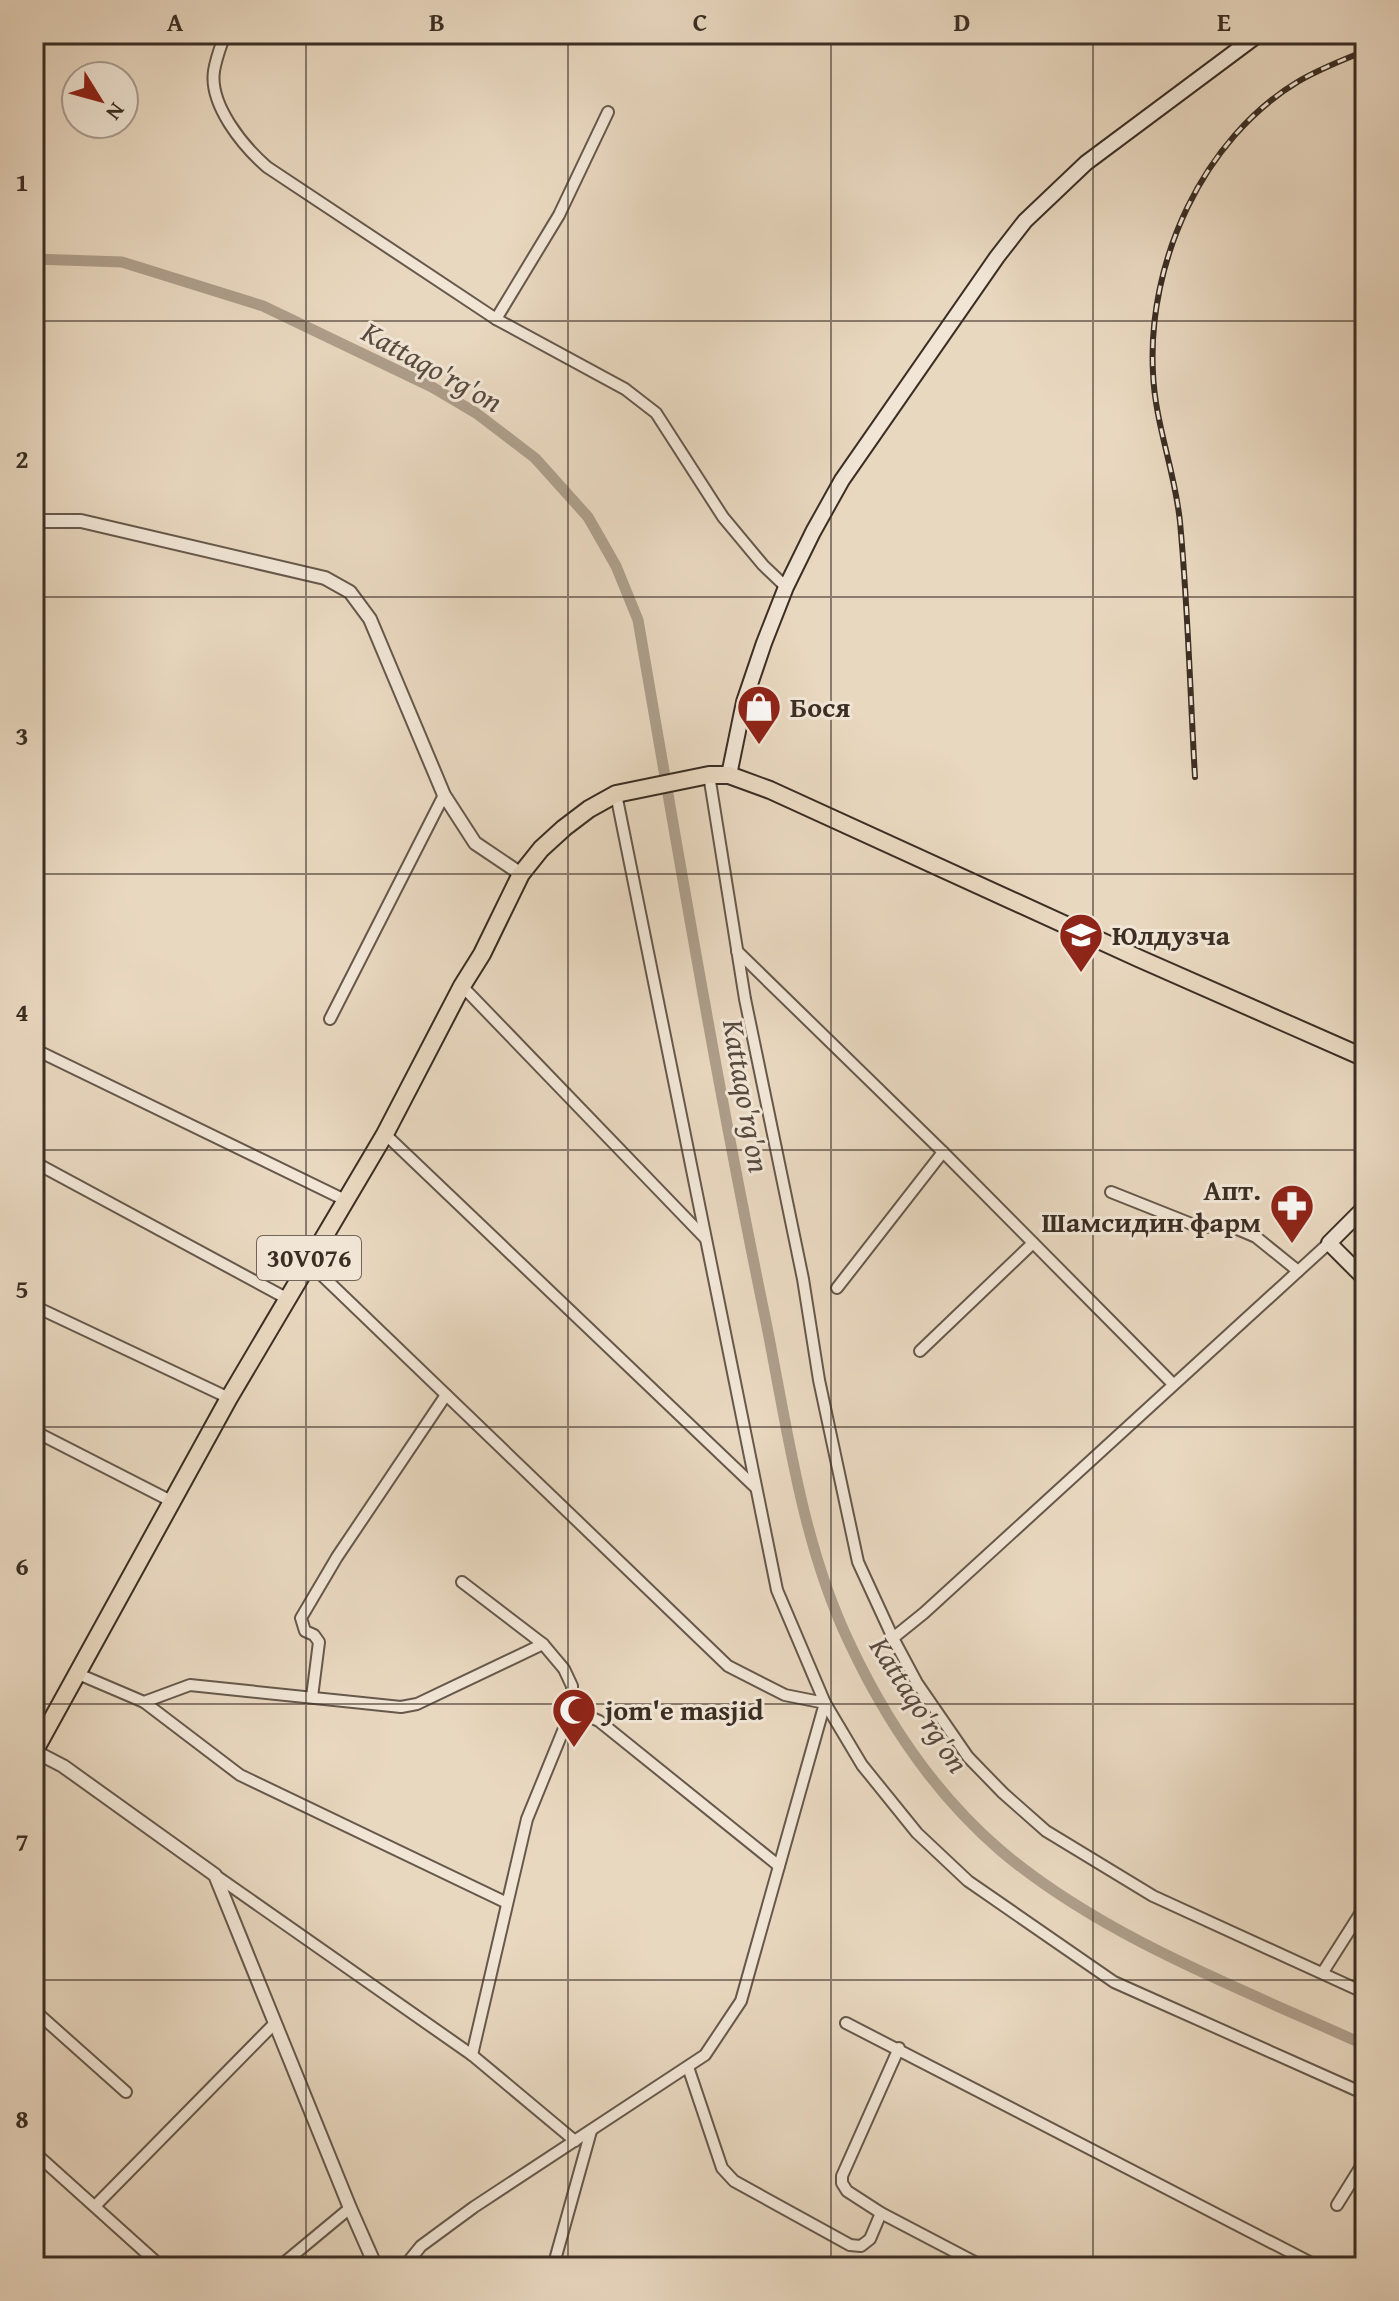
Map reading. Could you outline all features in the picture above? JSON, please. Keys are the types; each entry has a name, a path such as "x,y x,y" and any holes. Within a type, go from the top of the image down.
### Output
{"main road":[{"path":"1259,34 1086,163 1025,221 988,269 842,480 786,587 744,702 729,775 770,790 1365,1058"},
{"name":"30V076","path":"34,1751 229,1398 307,1261 385,1134 462,986 482,954 521,874 541,849 564,828 616,794 709,775 729,775"},
{"path":"1365,1207 1329,1243 1365,1279"}],"street":[{"path":"225,34 214,71 215,95 245,148 267,167 496,319 625,389 656,413 723,517 786,587"},
{"path":"496,319 559,215 608,112"},
{"path":"34,521 81,521 325,578 350,592 370,619 444,795 475,843 521,874"},
{"path":"709,775 737,951 803,1279 819,1380 858,1562 917,1683 968,1757 1046,1831 1153,1896 1365,1993"},
{"path":"616,794 777,1590 825,1703 862,1765 917,1833 968,1881 1114,1982 1365,2094"},
{"path":"330,1019 444,795"},
{"path":"737,951 943,1152 1173,1384"},
{"path":"462,986 707,1239"},
{"path":"34,1049 345,1200"},
{"path":"385,1134 756,1488"},
{"path":"837,1288 943,1152"},
{"path":"34,1162 286,1298"},
{"path":"1111,1192 1199,1227 1230,1226 1256,1237 1298,1271"},
{"path":"920,1351 1033,1243"},
{"path":"893,1638 1329,1243"},
{"path":"307,1261 728,1666 785,1695 825,1703"},
{"path":"34,1306 229,1398"},
{"path":"312,1697 319,1642 314,1635 305,1631 301,1618 337,1557 446,1395"},
{"path":"34,1431 171,1501"},
{"path":"462,1582 543,1644 564,1669 572,1686 572,1709 527,1819 505,1902 472,2055"},
{"path":"144,1702 190,1685 401,1707 417,1704 543,1644"},
{"path":"76,1673 144,1702 240,1775 505,1902"},
{"path":"404,2267 421,2246 442,2230 705,2055 741,2001 825,1703"},
{"path":"572,1709 599,1721 779,1866"},
{"path":"34,1751 63,1766 472,2055 575,2141"},
{"path":"215,1875 376,2267"},
{"path":"1323,1972 1365,1906"},
{"path":"34,2010 126,2092"},
{"path":"96,2205 275,2023"},
{"path":"846,2023 1319,2267"},
{"path":"899,2048 842,2176 842,2183 847,2191 881,2213 984,2267"},
{"path":"688,2067 722,2168 734,2181 850,2245 861,2246 870,2239 881,2213"},
{"path":"553,2267 591,2131"},
{"path":"34,2152 154,2260"},
{"path":"1337,2205 1365,2160"},
{"path":"279,2267 350,2208"}],"waterway":[{"name":"Kattaqo'rg'on","path":"34,259 122,262 263,306 432,387 476,413 535,458 588,517 616,566 638,620 714,1056 797,1482 819,1564 863,1671 895,1727 954,1805 1000,1850 1040,1881 1083,1909 1175,1960 1365,2045"}],"railway":[{"path":"1195,777 1180,522 1157,411 1153,373 1154,331 1160,289 1171,248 1187,208 1234,136 1265,106 1299,81 1365,51"}],"place":[{"name":"Бося","path":"759,746"},
{"name":"Юлдузча","path":"1081,974"},
{"name":"Апт. Шамсидин фарм","path":"1292,1245"},
{"name":"jom'e masjid","path":"574,1749"}]}
